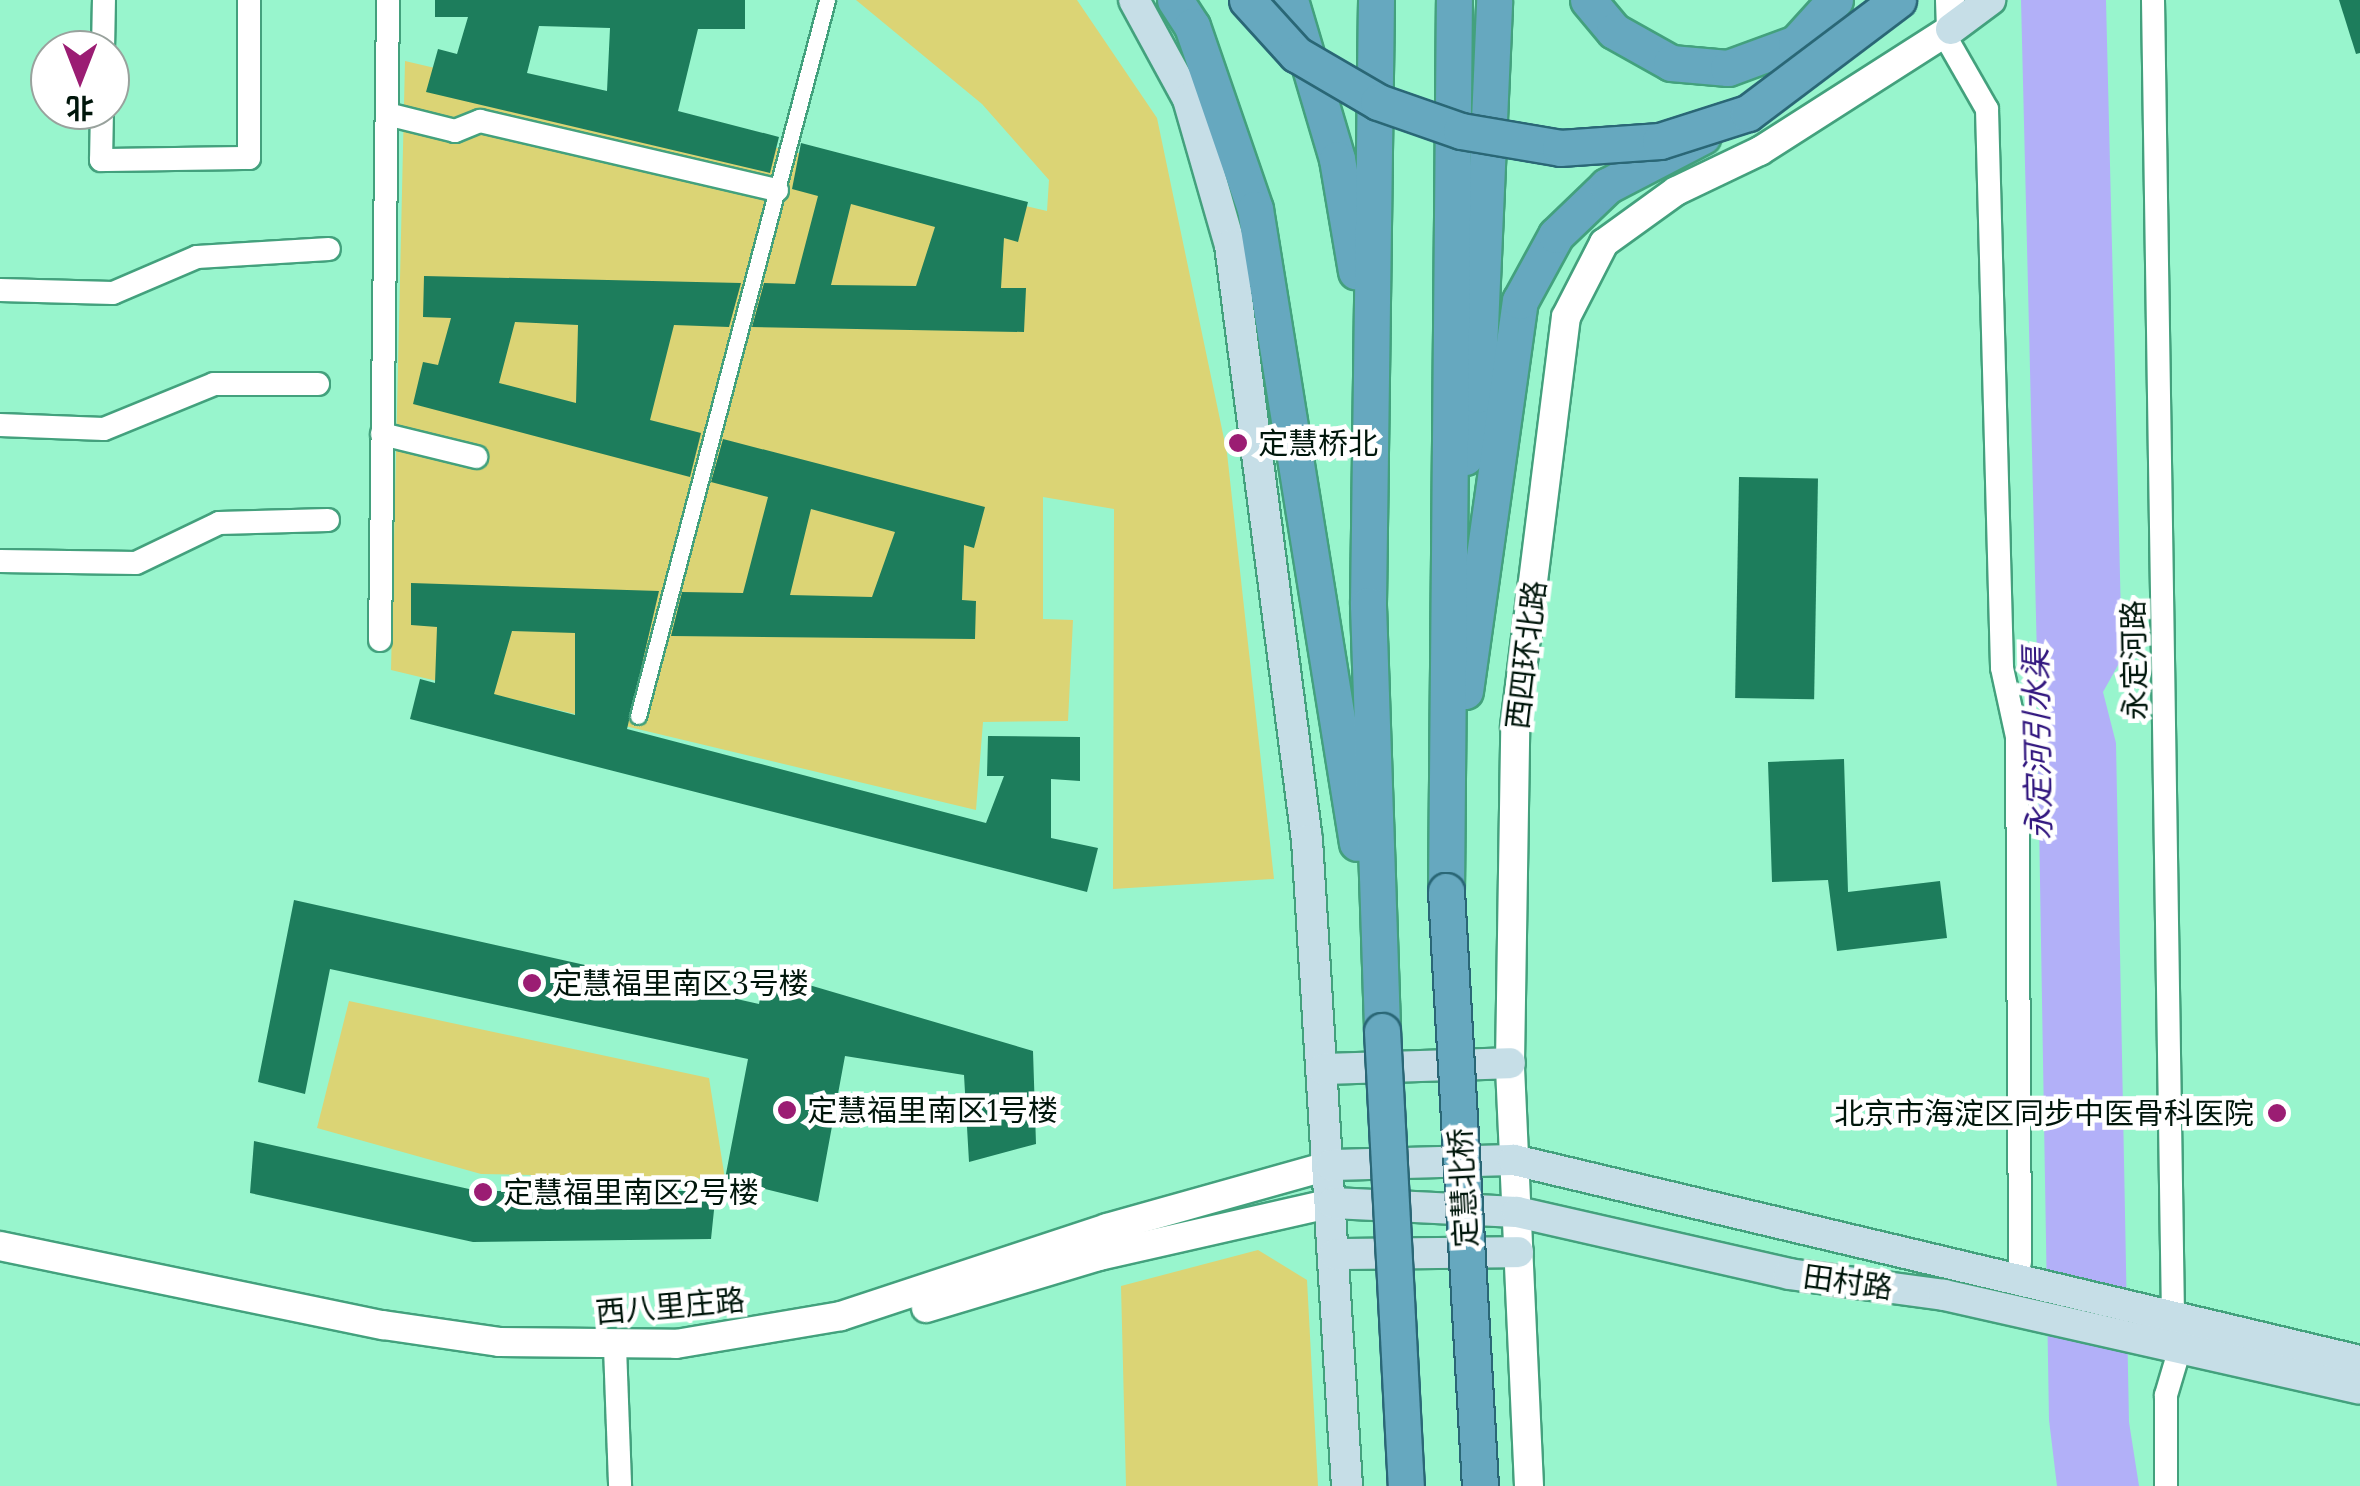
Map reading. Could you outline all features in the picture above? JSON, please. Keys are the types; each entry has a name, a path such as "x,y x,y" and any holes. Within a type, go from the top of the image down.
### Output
{"highway":[{"path":"1175,0 1192,26 1254,209 1376,952"},
{"path":"1246,0 1296,54 1378,102 1461,131 1560,148 1660,141 1748,112"},
{"path":"1290,0 1337,159 1371,354"},
{"path":"1376,0 1368,604 1376,952 1406,1486"},
{"path":"1447,831 1454,0"},
{"path":"1448,557 1477,394 1494,0"},
{"path":"1588,0 1614,31 1670,63 1728,68 1796,43 1835,0"},
{"path":"1447,831 1520,301 1556,235 1608,186 1748,112 1898,0"},
{"name":"定慧北桥","path":"1447,831 1446,891 1480,1486"}],"main road":[{"path":"1134,0 1188,99 1230,245 1307,840 1331,1166 1346,1486"},
{"path":"1323,1069 1510,1063"},
{"name":"田村路","path":"1331,1166 1514,1160 2030,1288 2360,1389"},
{"name":"田村路","path":"1332,1203 1516,1212 1789,1274 1944,1295 2030,1288"},
{"path":"1335,1254 1518,1252"},
{"name":"田村路","path":"2167,1330 2360,1361"}],"street":[{"path":"103,30 104,0"},
{"path":"102,130 101,160 249,158 249,0"},
{"path":"380,640 388,0"},
{"path":"638,716 828,0"},
{"name":"永定河路","path":"2153,0 2166,1486"},
{"path":"1963,14 1987,109 2002,668 2017,737 2030,1288"},
{"name":"西四环北路","path":"1529,1486 1510,1063 1514,726 1559,353 1580,280 1604,243 1664,200 1760,151 1963,14"},
{"path":"387,114 455,131 480,121 777,190"},
{"path":"0,290 113,293 197,257 329,249"},
{"path":"0,426 104,429 214,384 318,384"},
{"path":"382,434 476,457"},
{"path":"0,561 136,563 219,523 328,520"},
{"name":"西八里庄路","path":"0,1261 430,1348 615,1354 841,1316 1107,1228 1331,1166"},
{"name":"西八里庄路","path":"0,1246 383,1325 498,1342 690,1360 764,1348 1099,1256 1332,1203"},
{"path":"615,1354 620,1486"}],"shaded area":[{"path":"856,0 1077,0 1157,118 1227,453 1274,879 1113,889 1114,509 1043,497 1043,619 1073,620 1068,721 983,722 976,810 391,670 405,61 1047,211 1049,180 982,104"},
{"path":"349,1001 709,1078 725,1179 481,1174 317,1128"},
{"path":"1258,1250 1307,1280 1318,1486 1126,1486 1121,1286"}],"water":[{"path":"2021,0 2106,0 2122,658 2103,692 2116,743 2129,1422 2139,1486 2057,1486 2049,1420 2038,761 2048,690 2037,658"}],"building":[{"path":"435,0 745,0 745,29 698,29 678,111 779,137 770,173 426,92 438,49 457,54 468,17 435,17","holes":["539,26 610,28 607,91 527,73"]},
{"path":"2339,0 2360,0 2360,53 2356,54"},
{"path":"801,143 1028,202 1018,242 1004,238 1001,288 1026,288 1024,332 752,327 764,283 795,284 818,196 792,189","holes":["851,204 935,227 916,286 831,285"]},
{"path":"424,276 741,283 729,327 674,325 650,420 701,433 690,477 413,404 423,362 438,365 451,318 423,317","holes":["515,322 578,325 576,403 499,383"]},
{"path":"723,439 985,507 974,548 964,545 962,600 976,601 975,639 671,636 682,592 743,593 768,497 711,482","holes":["811,509 895,532 872,597 790,595"]},
{"path":"1739,477 1818,478 1814,699 1735,698"},
{"path":"411,583 659,591 627,729 986,823 1004,776 987,776 988,736 1080,737 1080,781 1051,779 1051,838 1098,848 1087,892 410,719 420,679 435,683 437,627 411,625","holes":["512,631 575,633 575,715 494,694"]},
{"path":"1844,759 1848,892 1940,881 1947,938 1837,951 1828,880 1772,882 1768,762"},
{"path":"294,900 759,1004 765,972 1033,1051 1036,1144 969,1162 964,1075 845,1056 818,1202 725,1179 748,1059 330,969 305,1094 258,1082"},
{"name":"定慧福里南区2号楼","path":"254,1141 478,1191 716,1191 711,1239 473,1242 250,1193"}],"place":[{"name":"定慧桥北","path":"1238,443"},
{"name":"定慧福里南区3号楼","path":"532,983"},
{"name":"定慧福里南区1号楼","path":"787,1110"},
{"name":"北京市海淀区同步中医骨科医院","path":"2277,1113"},
{"name":"定慧福里南区2号楼","path":"483,1192"}],"water label":[{"name":"永定河引水渠","path":"2038,744"}]}
